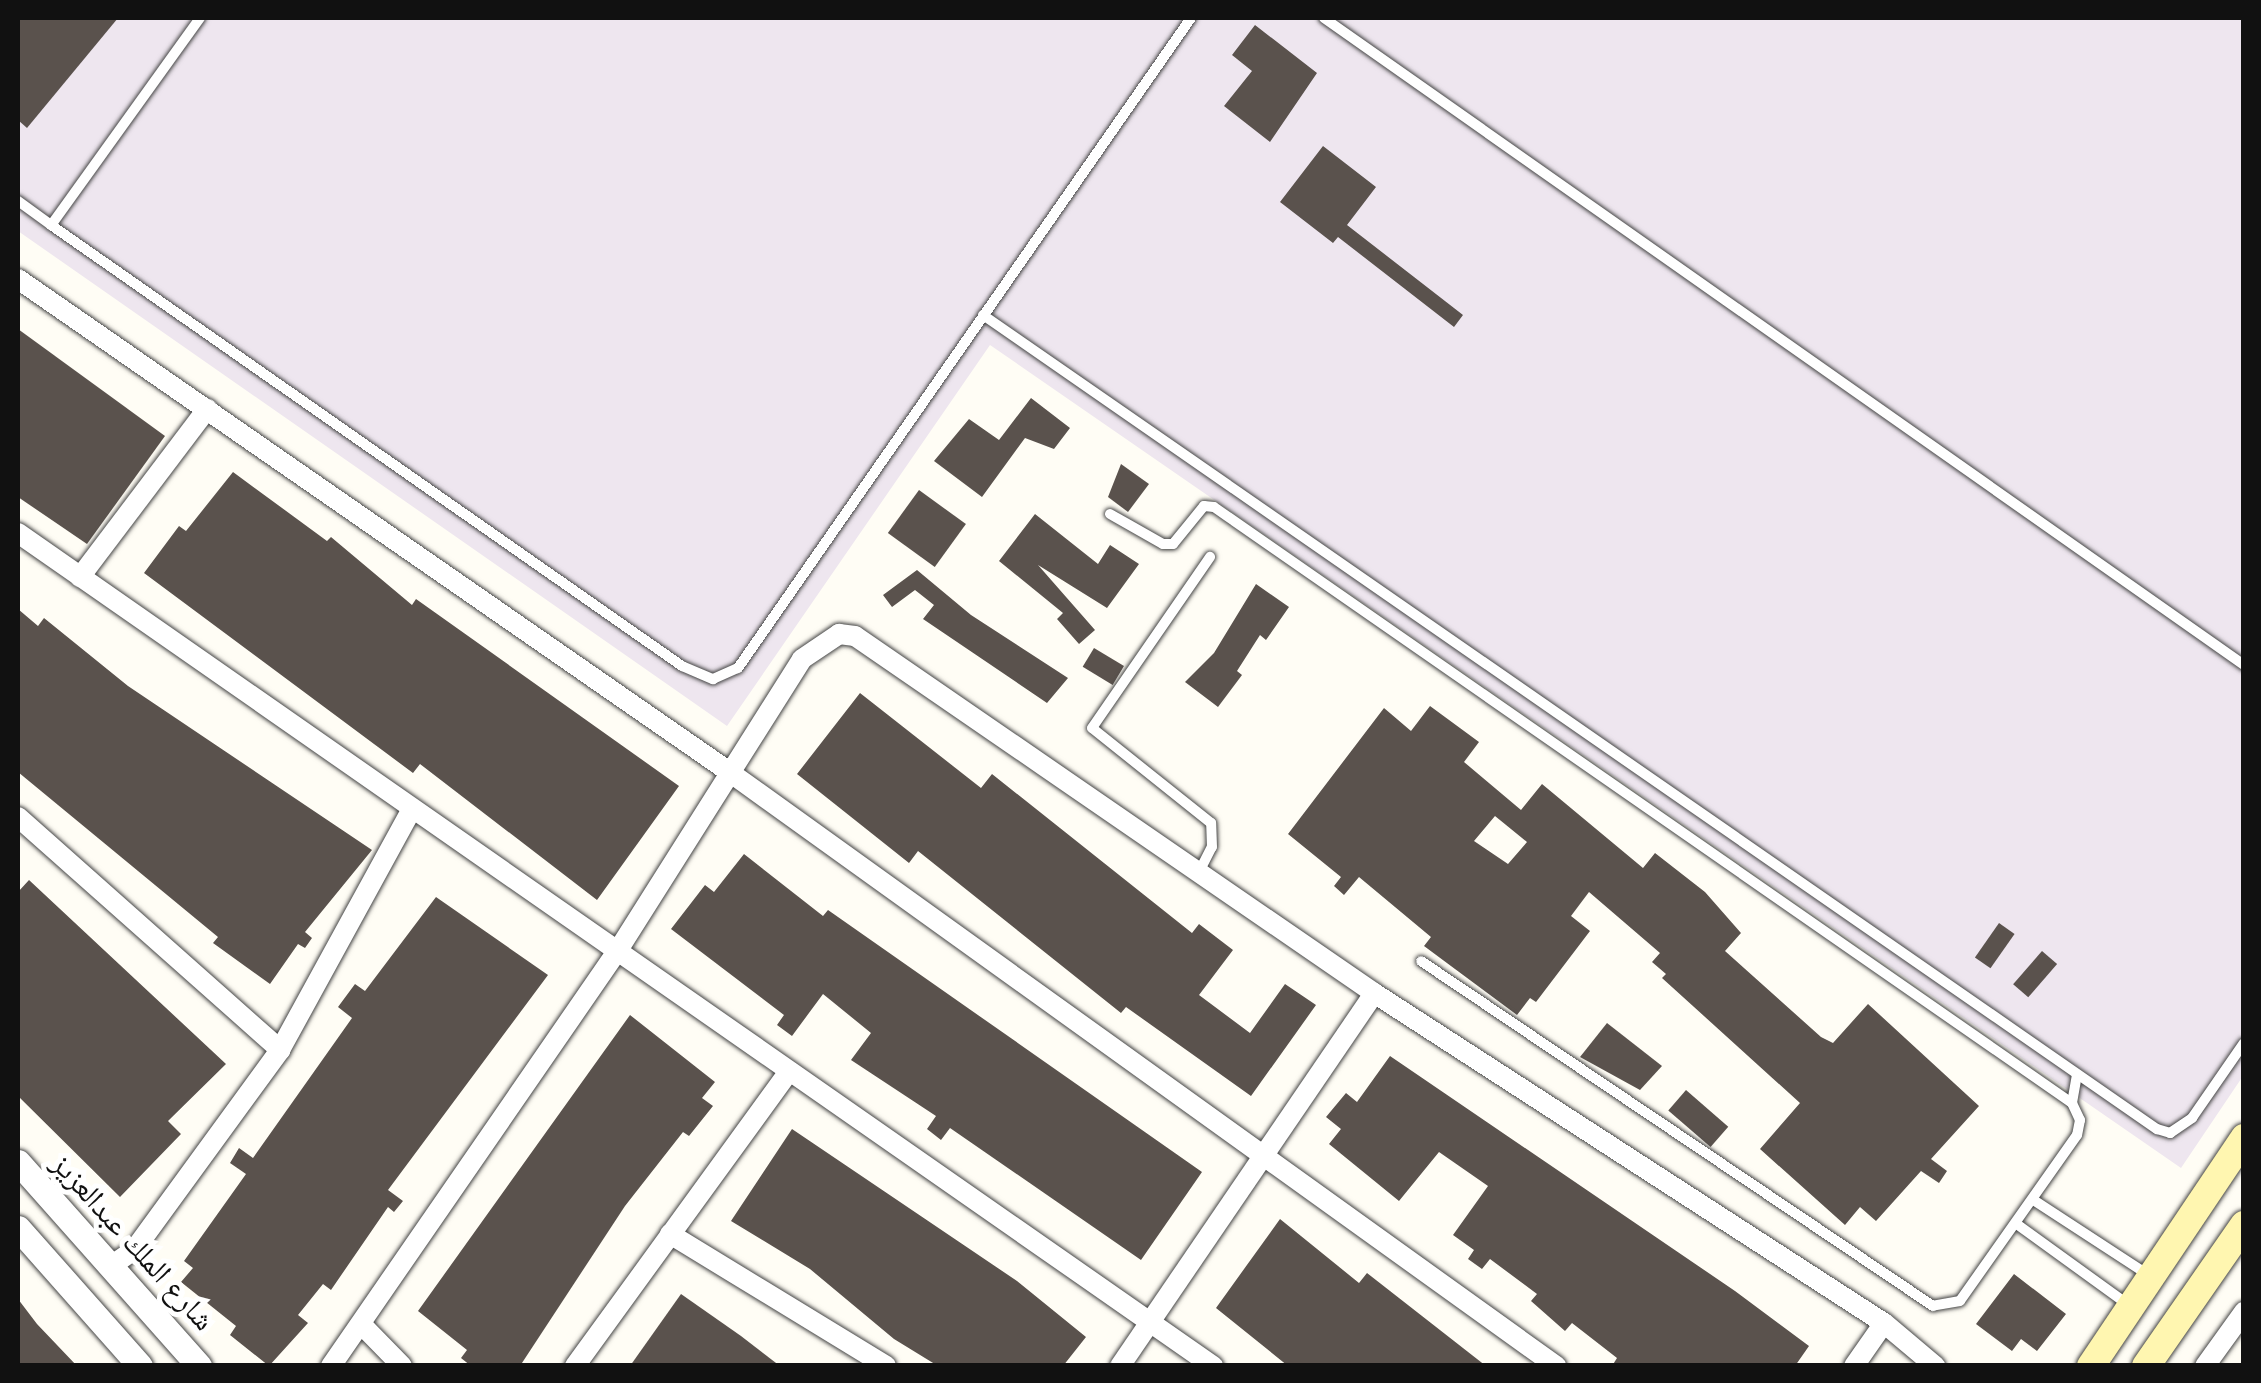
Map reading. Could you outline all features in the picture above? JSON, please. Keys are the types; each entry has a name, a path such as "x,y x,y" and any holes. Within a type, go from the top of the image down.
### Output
{"main road":[{"path":"2091,1366 2244,1138"},
{"path":"2146,1366 2244,1224"}],"street":[{"path":"18,279 728,771 1556,1366"},
{"path":"80,578 207,409"},
{"path":"18,533 615,955 1214,1366"},
{"path":"332,1366 615,955 802,659 824,640 855,636 1374,993 1884,1324 1935,1366"},
{"path":"111,1266 135,1248 280,1050 411,811"},
{"path":"18,817 280,1050"},
{"path":"1120,1366 1374,993"},
{"path":"575,1366 788,1073"},
{"name":"شارع الملك عبدالعزيز","path":"18,1162 200,1366"},
{"path":"18,1228 140,1366"},
{"path":"670,1234 856,1358 886,1366"},
{"path":"2204,1366 2244,1312"},
{"path":"1854,1366 1884,1324"},
{"path":"362,1325 402,1366"}],"lane":[{"path":"51,225 200,18"},
{"path":"18,201 682,666 713,680 738,668 1191,18"},
{"path":"1324,18 2244,665"},
{"path":"983,316 2076,1074 2170,1132 2192,1118 2244,1044"},
{"path":"1110,514 1163,544 1172,544 1204,506 1214,507 2072,1103 2080,1120 2076,1136 2018,1225 1960,1301 1933,1306 1421,961"},
{"path":"1198,872 1212,847 1211,823 1092,728 1210,556"},
{"path":"2072,1103 2076,1074"},
{"path":"2034,1201 2151,1277"},
{"path":"2018,1225 2131,1306"}],"shaded area":[{"path":"18,18 2243,18 2243,1076 2181,1168 990,345 727,726 18,231"}],"building":[{"path":"18,18 118,18 27,128 18,120"},
{"path":"1255,25 1317,73 1270,142 1224,106 1252,71 1232,55"},
{"path":"1323,146 1376,187 1347,225 1463,315 1454,327 1338,237 1333,243 1280,202"},
{"path":"18,329 165,436 87,544 18,497"},
{"path":"1031,398 1070,428 1054,449 1025,438 982,497 934,461 969,419 999,440"},
{"path":"1121,464 1149,484 1128,512 1108,497"},
{"path":"233,472 327,541 331,537 412,605 416,599 679,786 597,900 420,764 413,773 144,573 179,526 186,531"},
{"path":"919,490 966,524 935,567 888,533"},
{"path":"1035,514 1098,564 1110,545 1139,564 1107,608 1038,565 1095,630 1079,644 1057,619 1063,613 999,561"},
{"path":"917,570 971,615 1068,678 1047,703 923,619 934,605 915,590 892,607 883,595"},
{"path":"1256,584 1289,607 1266,640 1260,635 1237,671 1242,675 1218,707 1185,682 1214,653"},
{"path":"18,609 38,626 44,618 128,686 372,850 305,932 312,938 305,948 298,944 270,984 213,943 218,937 18,772"},
{"path":"1094,648 1124,666 1113,685 1083,667"},
{"path":"860,693 981,788 992,774 1192,933 1199,924 1233,950 1199,995 1250,1033 1285,984 1316,1005 1251,1096 1126,1007 1121,1013 918,851 909,863 797,774"},
{"path":"1430,706 1479,742 1464,762 1521,810 1542,784 1643,868 1655,853 1705,892 1741,933 1725,951 1821,1037 1833,1043 1868,1004 1979,1106 1931,1159 1947,1171 1939,1183 1921,1171 1876,1221 1860,1207 1845,1225 1760,1149 1800,1103 1662,978 1666,974 1652,962 1660,953 1589,892 1571,916 1590,931 1536,1002 1530,998 1517,1015 1424,946 1431,937 1359,877 1344,895 1334,886 1341,877 1288,834 1384,708 1411,731","holes":["1495,816 1527,842 1508,864 1474,841"]},
{"path":"744,854 823,916 828,910 1202,1172 1141,1260 950,1128 941,1140 927,1129 936,1116 851,1060 871,1033 823,994 792,1036 777,1025 784,1015 671,929 705,885 714,892"},
{"path":"29,880 226,1064 168,1121 181,1134 120,1197 18,1096 18,892"},
{"path":"436,897 548,975 388,1190 403,1201 394,1212 388,1207 331,1290 323,1284 298,1315 308,1323 269,1366 230,1335 236,1326 181,1282 193,1268 184,1261 246,1174 230,1163 239,1148 253,1158 352,1018 338,1007 355,984 365,991"},
{"path":"1999,923 2015,934 1990,968 1975,957"},
{"path":"2042,951 2057,964 2028,997 2013,984"},
{"path":"630,1015 715,1082 702,1098 713,1106 689,1136 683,1132 625,1206 520,1366 471,1366 461,1358 467,1350 418,1311"},
{"path":"1607,1023 1662,1066 1640,1090 1580,1057"},
{"path":"1390,1056 1735,1291 1809,1346 1795,1366 1612,1366 1617,1358 1572,1323 1565,1331 1531,1301 1537,1294 1490,1259 1482,1269 1468,1259 1474,1250 1453,1235 1488,1186 1439,1152 1399,1201 1329,1144 1341,1129 1326,1117 1346,1093 1357,1102"},
{"path":"1686,1090 1728,1127 1711,1147 1668,1110"},
{"path":"792,1129 1017,1281 1086,1337 1063,1366 938,1366 894,1339 810,1269 731,1221"},
{"path":"1280,1219 1359,1283 1367,1273 1486,1366 1288,1366 1216,1308"},
{"path":"2014,1274 2066,1314 2037,1351 2021,1339 2012,1351 1976,1324"},
{"path":"681,1294 741,1336 780,1366 630,1366"},
{"path":"18,1299 37,1324 77,1366 18,1366"}]}
